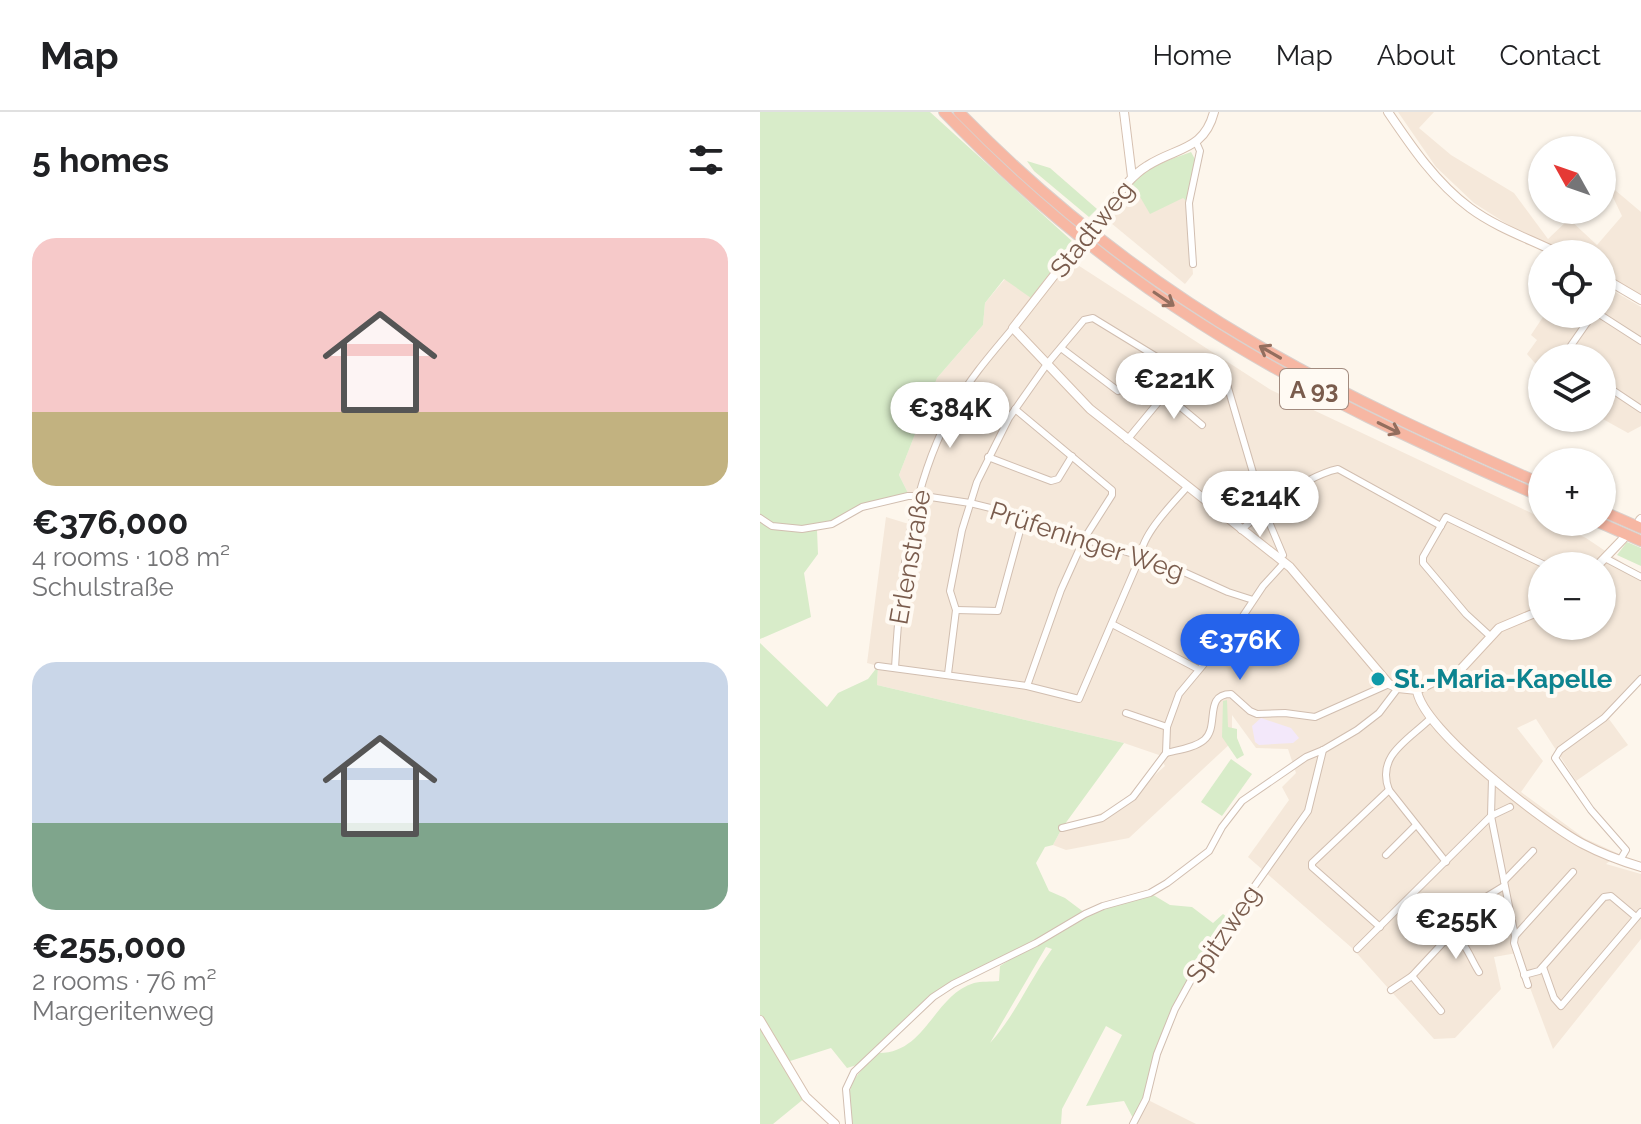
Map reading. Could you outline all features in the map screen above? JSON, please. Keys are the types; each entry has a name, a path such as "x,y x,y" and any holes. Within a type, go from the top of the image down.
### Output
{"highway":[{"name":"A 93","path":"944,112 1002,170 1063,222 1143,285 1201,324 1362,415 1528,491"},
{"name":"A 93","path":"959,112 999,152 1096,235 1180,296 1252,342 1372,407 1528,478"},
{"path":"970,112 999,152"},
{"path":"1616,517 1641,528"},
{"path":"1616,530 1641,541"}],"street":[{"path":"1124,112 1132,177"},
{"path":"1193,264 1189,203 1200,151 1196,142 1209,128 1214,112"},
{"path":"1388,112 1432,171 1469,207 1530,240"},
{"name":"Stadtweg","path":"1013,328 1132,177 1148,165 1196,142"},
{"path":"1616,285 1641,300"},
{"path":"948,674 956,610 950,591 970,503 988,457 1015,409 1084,320 1093,318 1178,370 1179,377 1127,440"},
{"path":"1616,326 1641,341"},
{"path":"1013,328 1088,407 1241,530 1284,559 1344,633 1394,686"},
{"name":"Erlenstraße","path":"895,668 902,578 917,497 934,449 955,406 1013,328"},
{"path":"1061,348 1118,391"},
{"path":"1226,381 1264,510 1284,559"},
{"path":"1616,392 1641,409"},
{"path":"1165,394 1202,425"},
{"path":"1015,409 1112,490 1112,495 1084,539 1047,627 1027,686"},
{"path":"988,457 1051,481 1058,479 1072,456"},
{"path":"1241,530 1264,510 1327,472 1338,469 1441,526"},
{"path":"878,666 1027,686 1079,699 1141,555 1141,547 1188,486"},
{"name":"Prüfeninger Weg","path":"760,518 772,526 789,529 820,528 862,507 908,496 970,503 1024,516 1084,539 1141,555 1253,600"},
{"path":"956,610 998,611 1024,516"},
{"path":"1490,636 1466,614 1423,563 1423,557 1446,517 1528,557"},
{"path":"1611,552 1623,539"},
{"path":"1062,828 1092,822 1133,797 1166,753 1167,727 1179,694 1239,622 1284,559"},
{"path":"1616,564 1641,577"},
{"path":"1166,753 1202,742 1207,737 1217,698 1231,694 1257,714 1285,713 1315,717 1394,686 1417,690 1469,663 1490,636 1508,622 1528,615"},
{"path":"1112,624 1198,669"},
{"path":"1620,860 1626,850 1591,810 1555,758 1560,750 1604,718 1641,679"},
{"path":"849,1124 846,1089 854,1072 933,997 1085,914 1150,893 1167,883 1209,851 1242,801 1306,757 1323,750 1379,713 1394,686"},
{"path":"1417,690 1430,719 1492,778 1566,833 1641,867"},
{"path":"1126,713 1167,727"},
{"path":"1430,719 1388,759 1384,768 1389,790 1446,862"},
{"name":"Spitzweg","path":"1133,1124 1146,1099 1157,1054 1175,1009 1202,960 1308,811 1323,750"},
{"path":"1492,778 1491,816 1514,943 1528,985"},
{"path":"1380,927 1312,867 1312,863 1389,790"},
{"path":"1357,949 1491,816 1510,807"},
{"path":"1386,855 1416,825"},
{"path":"1391,990 1412,976 1473,905 1504,884 1533,851"},
{"path":"1515,936 1573,872"},
{"path":"1524,975 1539,971 1604,897 1611,896 1639,915 1561,1006 1554,998 1543,967"},
{"path":"1452,933 1469,950 1479,972"},
{"path":"1412,976 1441,1011"},
{"path":"760,1020 806,1097 835,1124"}],"shaded area":[{"path":"1398,112 1434,112 1419,128 1451,155 1514,193 1528,212 1528,224 1537,224 1548,239 1564,224 1574,224 1592,240 1540,240 1474,203 1436,167"},
{"path":"1132,183 1183,198 1187,202 1193,274 1185,284 1105,218"},
{"path":"1616,191 1641,212 1641,295 1616,280 1616,240 1601,240 1622,216 1616,203"},
{"path":"1070,260 1271,390 1528,511 1528,536 1582,536 1607,552 1528,552 1528,640 1616,640 1616,558 1641,575 1641,684 1609,719 1628,745 1576,781 1536,719 1517,728 1543,761 1521,792 1584,838 1619,854 1606,864 1641,874 1641,939 1553,1049 1517,953 1494,957 1501,989 1455,1038 1434,1039 1352,948 1248,857 1289,800 1282,787 1296,773 1288,749 1256,748 1232,715 1232,742 1129,838 1066,850 1053,845 1062,828 1120,806 1165,766 1159,755 1124,743 877,685 878,666 867,663 886,517 912,525 917,498 909,495 899,475 937,378 983,325 985,303 1005,279"},
{"path":"1616,292 1641,307 1641,426 1628,433 1616,426 1616,344 1534,344 1537,340 1531,335 1536,328 1616,328"},
{"path":"1261,718 1291,728 1299,738 1293,743 1259,745 1255,742 1252,726"},
{"path":"1146,1099 1196,1124 1133,1124"}],"green space":[{"path":"760,112 930,112 1073,242 1031,298 1004,279 985,303 983,325 937,378 899,475 909,495 858,509 833,525 817,530 818,554 804,573 811,617 760,639"},
{"path":"1191,152 1196,161 1187,202 1183,198 1150,214 1132,183 1152,166"},
{"path":"1027,161 1050,168 1097,209 1089,217 1034,171"},
{"path":"1627,542 1641,548 1641,566 1617,555"},
{"path":"760,643 827,707 838,693 868,679 878,666 877,685 1124,743 1053,845 1045,847 1036,863 1049,891 1085,913 1150,893 1170,905 1192,907 1213,923 1223,914 1231,920 1200,963 1180,998 1135,1122 1124,1101 1086,1106 1122,1035 1106,1026 1062,1109 1061,1124 852,1124 849,1100 856,1076 879,1053 908,1044 960,989 977,982 999,981 1000,966 1026,949 933,997 860,1064 847,1068 831,1048 787,1062 806,1097 773,1124 760,1124","holes":["1046,947 1052,949 1007,1021 990,1043"]},
{"path":"1227,700 1228,727 1237,729 1244,755 1237,759 1222,737 1223,701"},
{"path":"1231,759 1252,774 1222,816 1201,802"}],"place":[{"name":"St.-Maria-Kapelle","path":"1378,679"}]}
